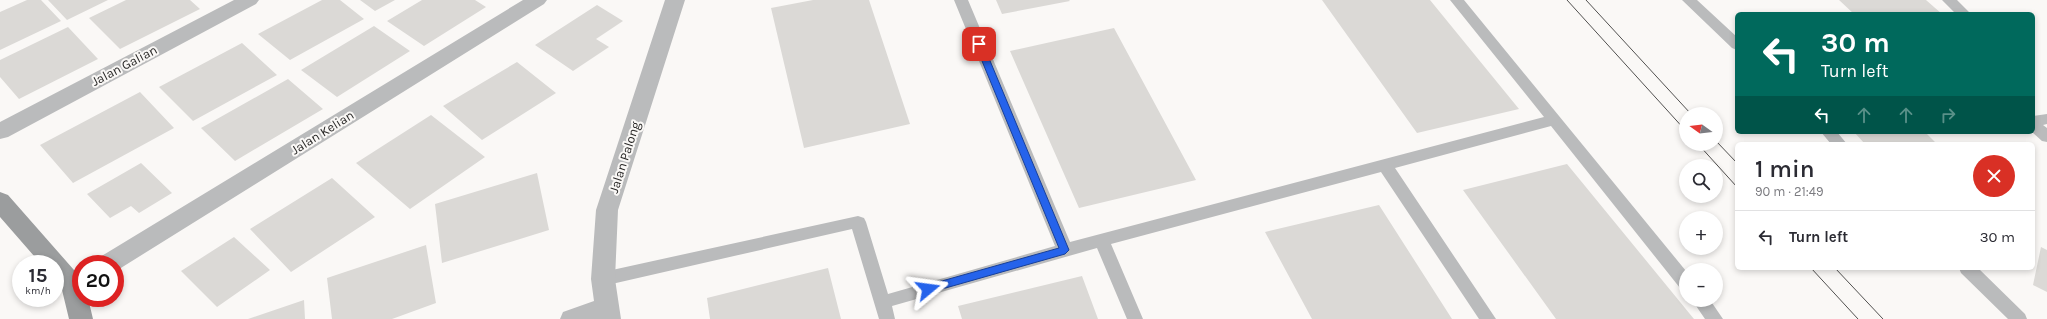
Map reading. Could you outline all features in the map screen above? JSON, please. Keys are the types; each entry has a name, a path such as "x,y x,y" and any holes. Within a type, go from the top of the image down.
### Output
{"street":[{"name":"Jalan Galian","path":"0,131 249,0"},
{"name":"Jalan Kelian","path":"123,255 536,0"},
{"name":"Jalan Palong","path":"608,313 603,279 607,210 675,0"},
{"path":"0,201 47,255"},
{"path":"64,272 72,279"},
{"path":"80,307 81,319"},
{"path":"572,319 608,313"}],"lane":[{"path":"960,0 1065,250"},
{"path":"1457,0 1679,274"},
{"path":"1689,0 1735,43"},
{"path":"1949,0 1962,12"},
{"path":"2035,122 2047,119"},
{"path":"882,302 1065,250 1554,120"},
{"path":"2035,125 2047,137"},
{"path":"1830,134 1838,142"},
{"path":"1385,165 1488,319"},
{"path":"603,279 858,222 887,319"},
{"path":"1102,240 1135,319"},
{"path":"1969,270 2019,319"},
{"path":"1706,307 1716,319"}],"building":[{"path":"27,0 41,0 61,21 0,50 0,12"},
{"path":"48,0 108,0 67,20"},
{"path":"126,0 190,0 200,9 120,49 89,18"},
{"path":"322,0 340,0 364,19 290,60 258,34"},
{"path":"360,0 395,0 375,11"},
{"path":"422,0 475,0 486,7 424,46 387,21"},
{"path":"813,0 869,0 910,124 804,148 771,8"},
{"path":"996,0 1069,0 1070,1 1002,14"},
{"path":"1322,0 1430,0 1519,109 1417,133"},
{"path":"1839,0 1926,0 1940,12 1852,12"},
{"path":"597,5 623,21 596,39 609,47 573,71 535,45"},
{"path":"374,26 410,51 337,97 301,70"},
{"path":"68,27 98,59 19,99 0,77 0,60"},
{"path":"1114,28 1196,180 1079,208 1010,51"},
{"path":"242,43 277,75 193,121 159,87"},
{"path":"517,62 556,93 482,140 443,106"},
{"path":"288,79 323,109 235,161 201,128"},
{"path":"140,92 174,128 73,183 40,145"},
{"path":"431,115 485,157 410,209 356,163"},
{"path":"1856,134 1927,134 1935,142 1863,142"},
{"path":"141,163 172,193 139,213 131,206 110,218 87,194"},
{"path":"1567,164 1679,301 1679,307 1684,307 1694,319 1556,319 1463,190"},
{"path":"537,173 549,230 442,263 435,204"},
{"path":"332,178 375,217 291,272 250,229"},
{"path":"1379,205 1452,319 1312,319 1265,232"},
{"path":"234,237 270,270 217,307 181,271"},
{"path":"426,245 436,303 392,319 332,319 327,278"},
{"path":"2041,247 2047,250 2047,292 2033,285"},
{"path":"828,268 841,319 710,319 707,298"},
{"path":"1082,276 1098,319 962,319 958,306"},
{"path":"304,300 305,319 248,319"}],"tram line":[{"path":"1567,0 1679,123"},
{"path":"1586,0 1685,107"},
{"path":"1723,148 1735,161"},
{"path":"1704,151 1735,185"},
{"path":"1813,270 1858,319"},
{"path":"1837,270 1883,319"}],"route":[{"path":"928,289 1065,250 979,44"}]}
